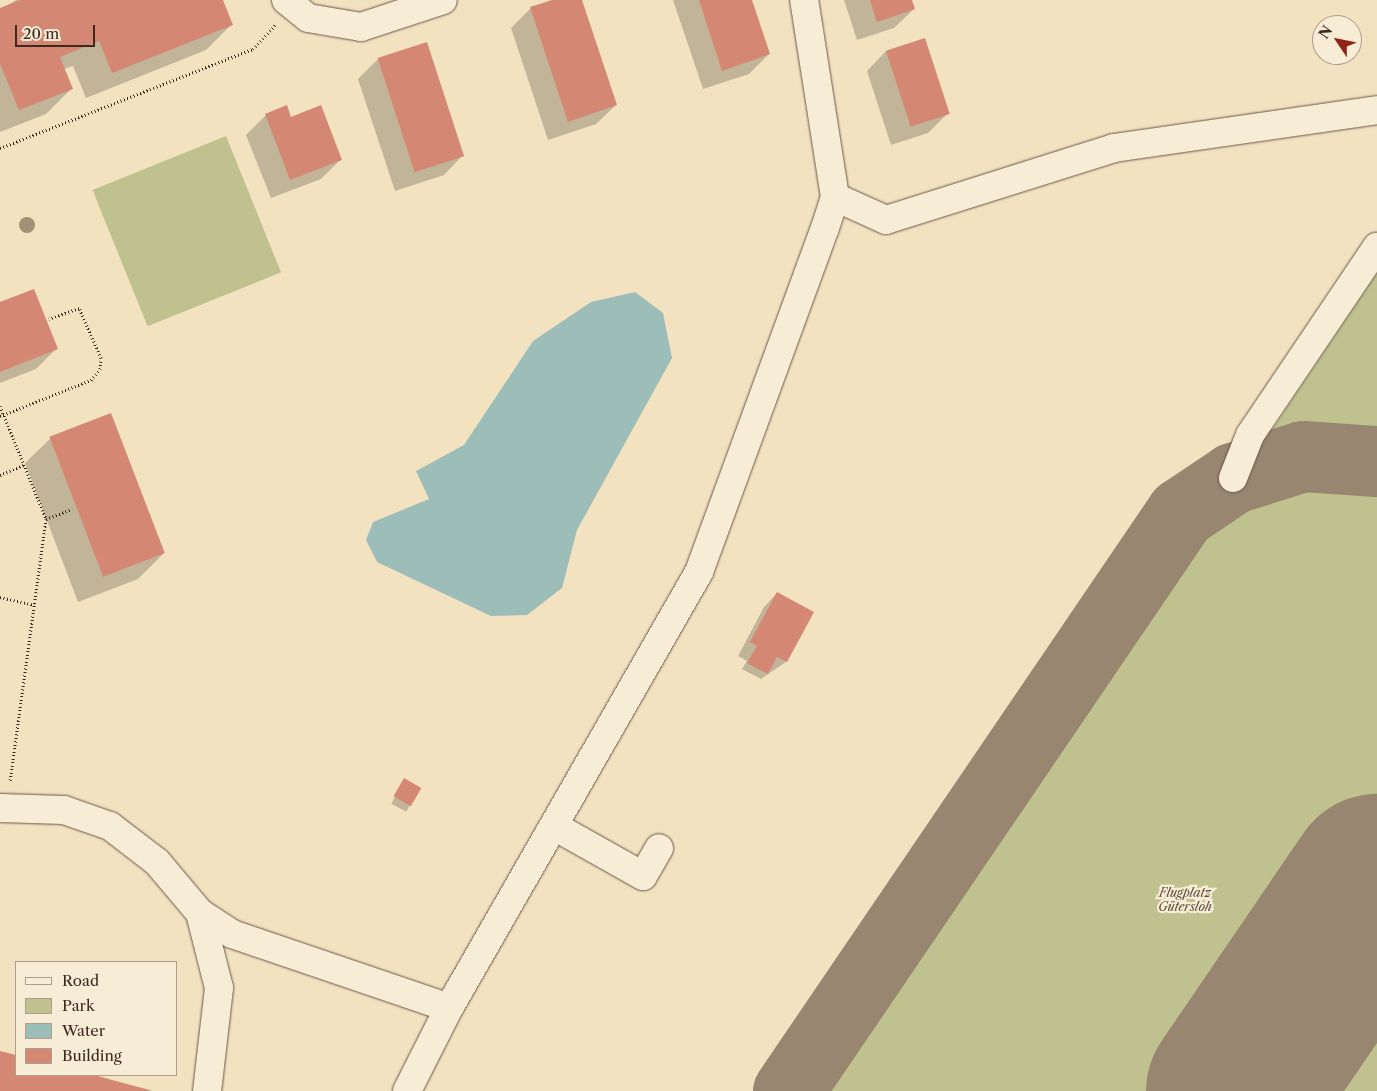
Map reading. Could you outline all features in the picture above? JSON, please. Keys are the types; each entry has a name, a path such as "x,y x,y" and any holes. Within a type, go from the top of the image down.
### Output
{"lane":[{"path":"289,3 308,18 361,27 443,0"},
{"path":"407,1091 449,1008 700,572 835,197 804,0"},
{"path":"835,197 886,220 1114,148 1377,110"},
{"path":"1233,478 1250,435 1377,247"},
{"path":"3,808 64,810 110,826 157,862 200,914 232,934 449,1008"},
{"path":"554,826 643,876 659,848"},
{"path":"200,914 219,988 207,1091"}],"path":[{"path":"0,148 253,49 289,3"},
{"path":"2,416 92,380 100,370 101,358 79,308 49,319"},
{"path":"0,406 2,416 46,519 3,808"},
{"path":"0,475 24,466"},
{"path":"46,519 72,509"},
{"path":"0,597 34,605"}],"green space":[{"path":"226,136 281,272 148,326 92,190"},
{"name":"Flugplatz Gütersloh","path":"1377,273 1377,1091 823,1091 1086,707"}],"water":[{"path":"635,292 663,313 672,358 577,530 562,588 527,615 491,616 377,562 366,540 373,522 429,499 416,471 464,445 533,341 591,302"}],"building":[{"path":"20,0 223,0 233,25 112,73 99,41 60,57 73,89 19,110 0,64 0,8"},
{"path":"552,0 582,0 617,105 568,122 530,7"},
{"path":"699,0 752,0 770,54 722,71"},
{"path":"870,0 912,0 915,9 877,22"},
{"path":"925,38 950,114 911,127 886,51"},
{"path":"427,42 464,156 415,172 378,58"},
{"path":"287,105 291,117 321,105 342,160 290,180 265,114"},
{"path":"34,289 58,349 0,372 0,302"},
{"path":"111,413 165,553 103,577 49,437"},
{"path":"777,592 814,612 787,662 777,657 768,674 747,663 757,646 750,642"},
{"path":"404,778 421,788 411,806 394,796"},
{"path":"0,1051 15,1055 15,1076 98,1076 152,1091 0,1091"}],"taxiway":[{"path":"788,1091 1181,513 1233,478 1303,456 1377,461"}],"runway":[{"path":"1235,1091 1377,883"}]}
